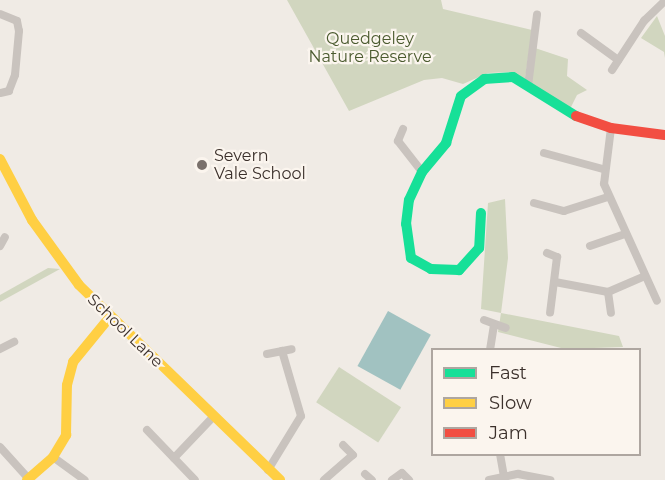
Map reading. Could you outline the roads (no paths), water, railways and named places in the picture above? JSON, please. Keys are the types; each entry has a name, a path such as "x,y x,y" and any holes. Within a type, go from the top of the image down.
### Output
{"street":[{"path":"612,70 644,21 665,1"},
{"path":"0,14 21,18 15,75 9,91 0,93"},
{"path":"528,86 537,15"},
{"path":"581,33 618,60"},
{"path":"481,213 479,248 459,270 431,268 411,258 406,224 409,200 422,172 446,143 461,96 474,85 502,74 528,86 574,115 611,128 665,135"},
{"path":"611,128 603,169 608,197 657,302"},
{"path":"403,129 398,141 422,172"},
{"path":"544,153 603,169"},
{"name":"School Lane","path":"0,159 56,256 109,318 280,480"},
{"path":"534,203 564,211 608,197"},
{"path":"590,246 625,234"},
{"path":"0,246 5,237"},
{"path":"547,253 557,257 550,313"},
{"path":"555,282 608,292 645,276"},
{"path":"608,292 611,313"},
{"path":"0,447 28,479 53,457 66,435 67,385 73,362 109,318"},
{"path":"484,320 506,328"},
{"path":"490,348 494,325"},
{"path":"0,350 14,342"},
{"path":"267,354 292,349"},
{"path":"268,470 301,416 282,351"},
{"path":"174,458 214,416"},
{"path":"147,430 195,480"},
{"path":"324,480 353,455 343,445"},
{"path":"500,456 504,476"},
{"path":"53,457 85,480"},
{"path":"392,480 402,473 409,480"},
{"path":"365,474 372,480"},
{"path":"489,480 504,476 536,475 550,480"}],"water":[{"path":"388,311 431,335 400,390 357,366"}],"place":[{"name":"Severn Vale School","path":"202,165"}],"park label":[{"name":"Quedgeley Nature Reserve","path":"370,48"}]}
